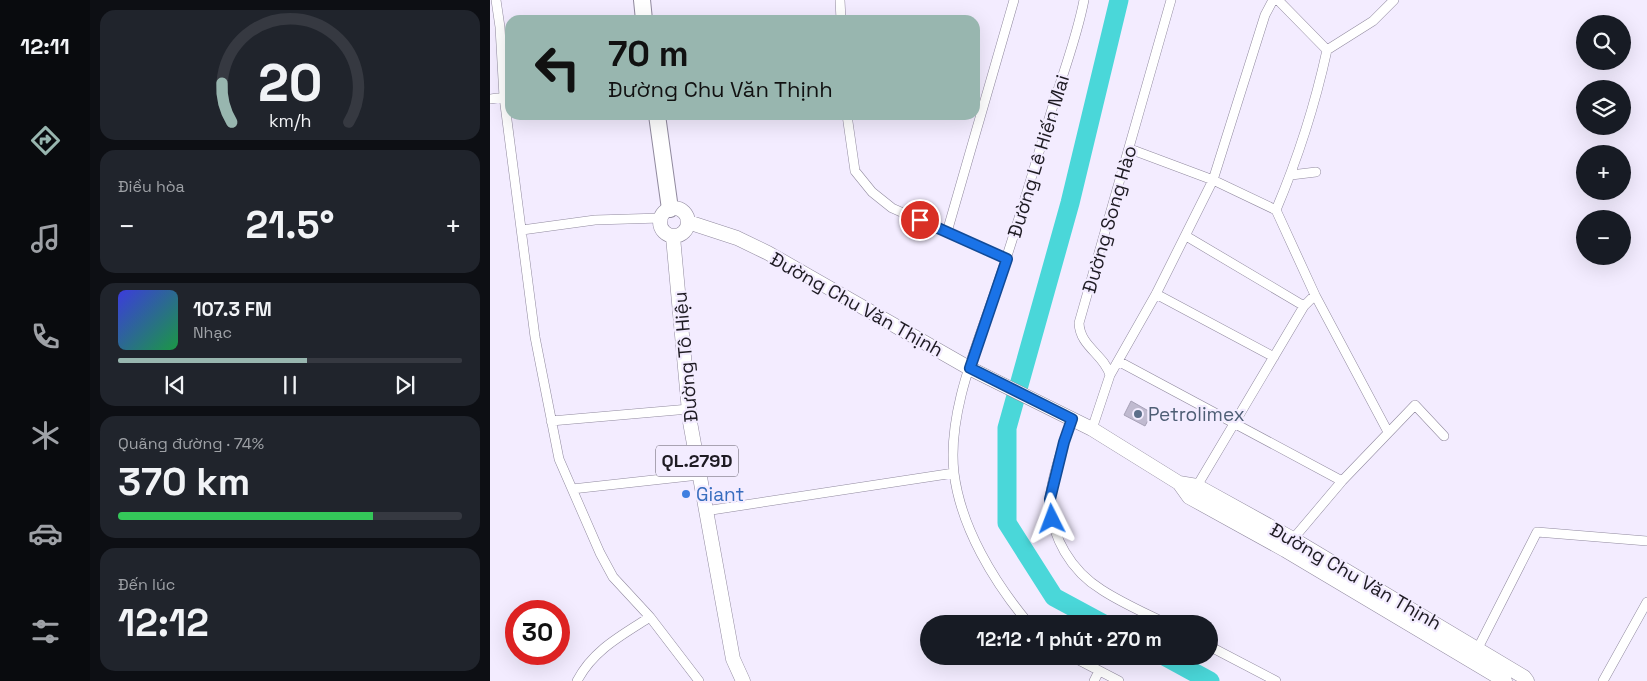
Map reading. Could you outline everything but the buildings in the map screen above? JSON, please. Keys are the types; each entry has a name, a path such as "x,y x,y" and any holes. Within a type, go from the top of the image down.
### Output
{"highway":[{"path":"642,0 644,15"},
{"path":"657,120 665,213"}],"main road":[{"path":"682,211 688,222 684,233 673,236 662,230 665,213 682,211"},
{"name":"Đường Chu Văn Thịnh","path":"688,222 738,238 975,370 1092,429 1179,483 1189,497 1286,550 1505,681"},
{"name":"Đường Tô Hiệu","path":"673,236 689,409 699,475 733,659 743,681"},
{"name":"Đường Chu Văn Thịnh","path":"1179,483 1198,486 1293,539 1478,648 1524,677 1527,681"}],"street":[{"path":"496,0 505,36"},
{"path":"840,0 841,15"},
{"path":"980,118 1014,0"},
{"name":"Đường Lê Hiến Mai","path":"1023,615 1005,592 976,542 960,502 954,473 955,429 975,370 1084,0"},
{"name":"Đường Song Hào","path":"1110,375 1108,367 1083,339 1079,323 1171,0"},
{"path":"1092,429 1110,375 1156,294 1213,180 1265,15 1273,0"},
{"path":"1278,0 1327,50"},
{"path":"1276,210 1317,96 1327,50 1373,21 1394,0"},
{"path":"505,68 505,104"},
{"path":"490,99 504,97"},
{"path":"507,120 535,336 559,459 600,553 613,576 650,617 699,681"},
{"path":"848,120 855,171 872,192 892,208 1007,259"},
{"path":"947,232 979,120"},
{"path":"1130,149 1213,180 1276,210 1315,295 1388,432"},
{"path":"1290,175 1316,172"},
{"path":"522,230 665,213"},
{"path":"1186,236 1304,306"},
{"path":"1156,294 1274,357"},
{"path":"1198,486 1304,306 1315,295"},
{"path":"1118,361 1342,481"},
{"path":"1293,539 1342,481 1415,405 1444,436"},
{"path":"551,421 689,409"},
{"path":"1072,419 1064,442 1050,499 1052,519 1068,560 1101,590 1150,615"},
{"path":"705,511 954,473"},
{"path":"572,489 699,475"},
{"path":"1478,648 1537,532 1647,541"},
{"path":"1603,681 1647,602"},
{"path":"578,681 584,669 599,652 650,617"},
{"path":"1218,651 1276,681"},
{"path":"1087,665 1119,681"},
{"path":"1094,681 1099,671"}],"waterway":[{"path":"1087,615 1054,597 1007,523 1007,428 1070,203 1119,0"},
{"path":"1181,665 1210,681"}],"place":[{"name":"Petrolimex","path":"1138,414"},
{"name":"Giant","path":"686,494"}],"route":[{"path":"920,220 1007,259 970,368 1072,419 1064,442 1050,499 1052,519"}]}
